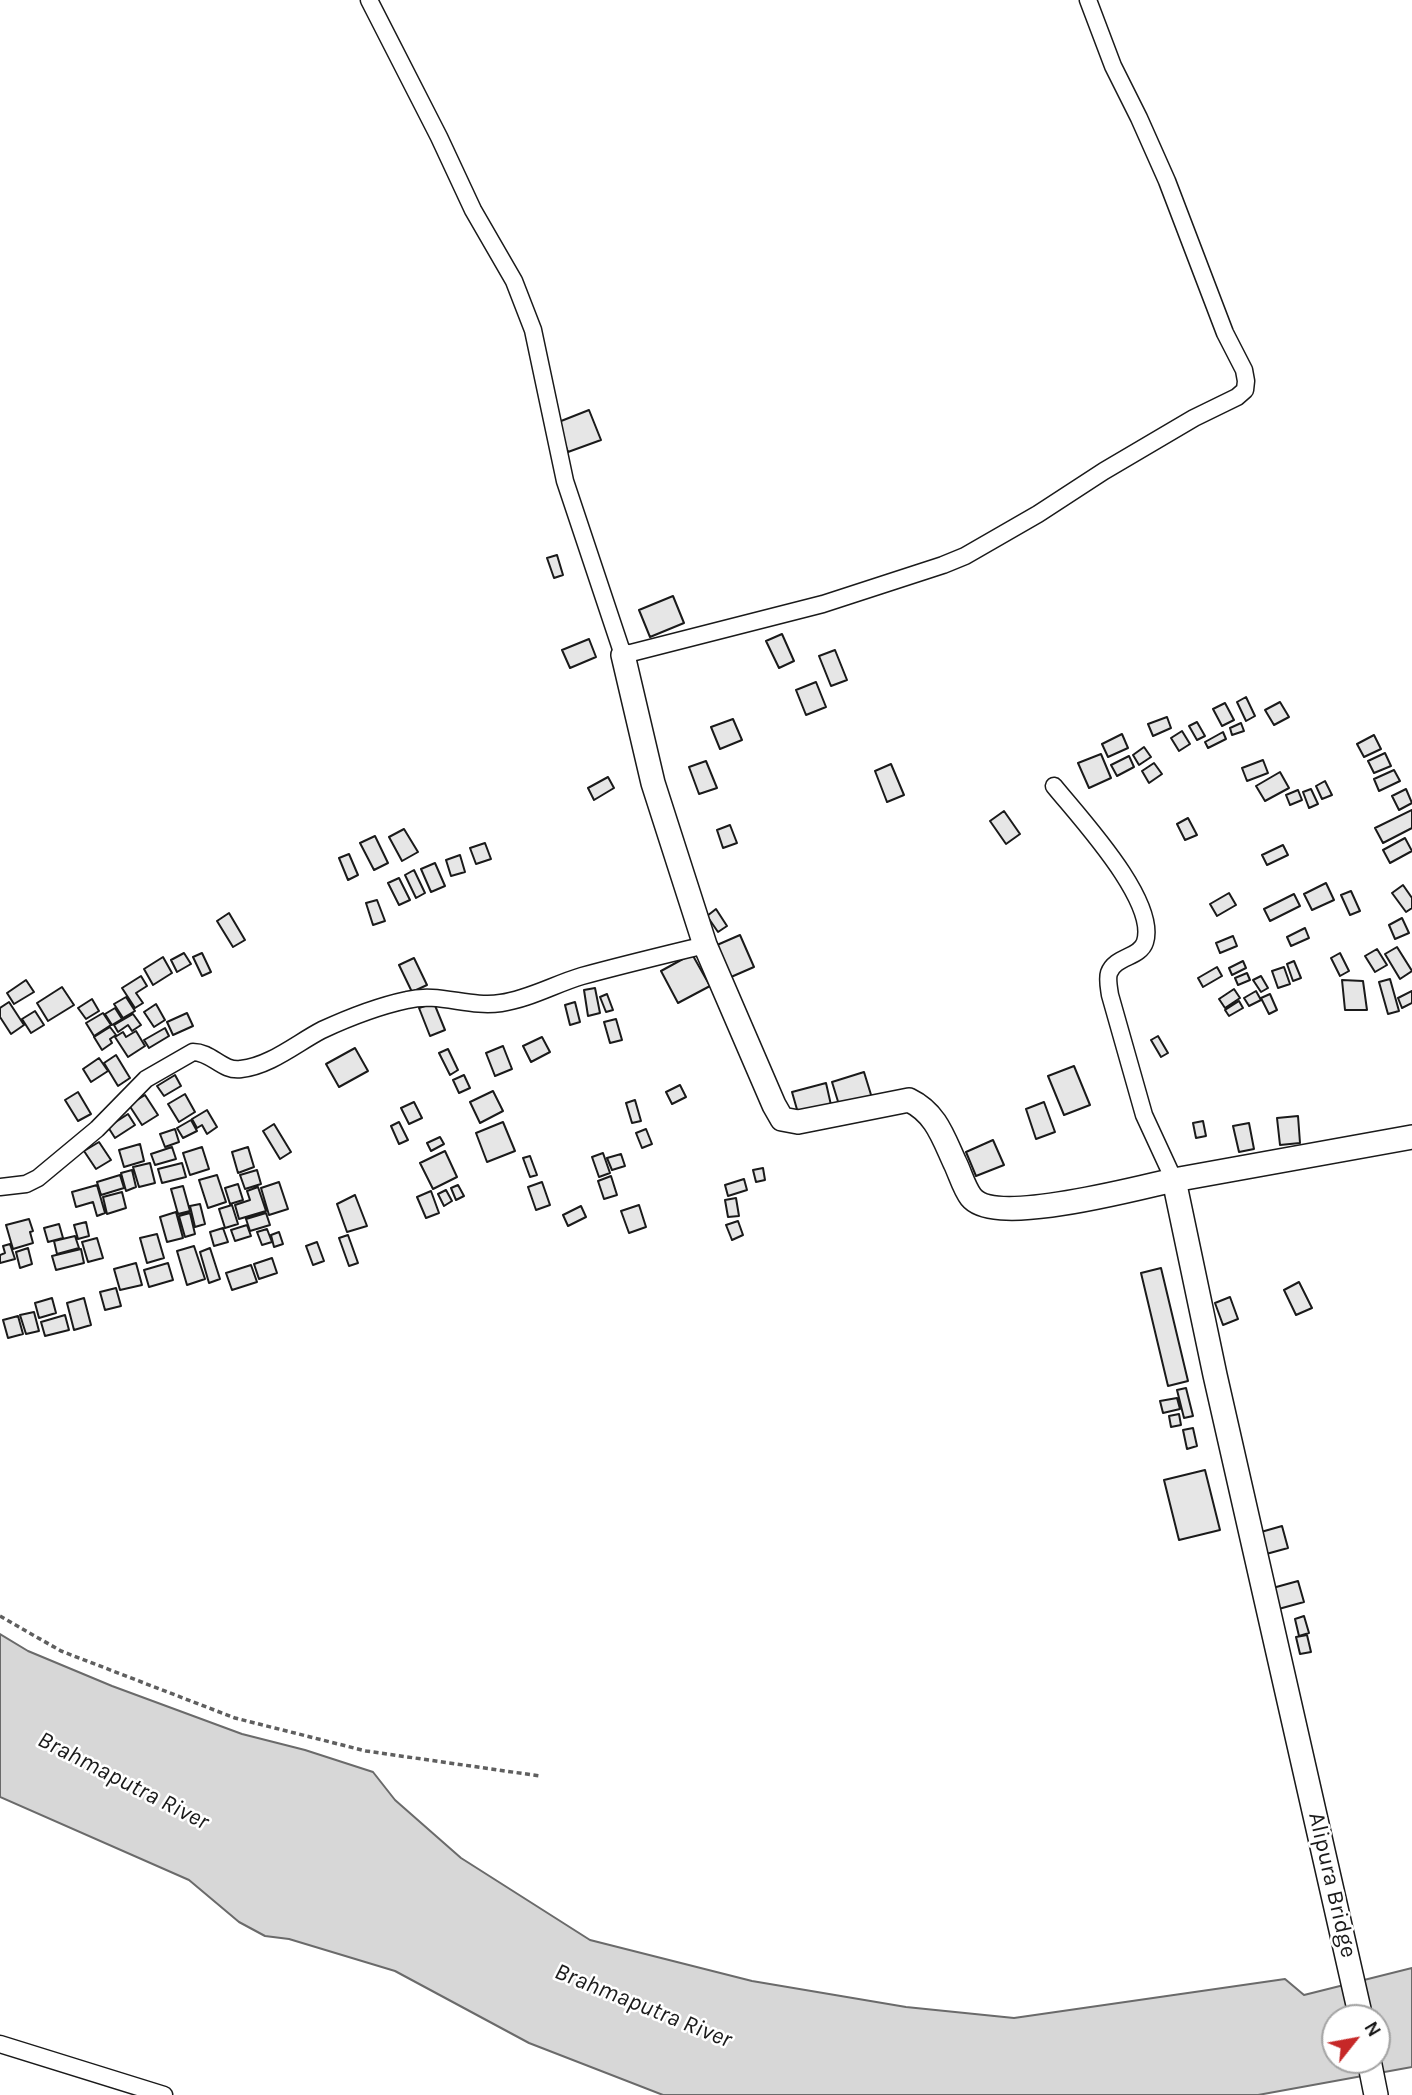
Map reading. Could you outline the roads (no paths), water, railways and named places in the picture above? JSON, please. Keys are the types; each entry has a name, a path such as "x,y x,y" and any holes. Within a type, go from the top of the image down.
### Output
{"street":[{"path":"369,0 473,210 514,281 533,330 565,481 623,656 653,783 705,945 782,1119 797,1122 909,1100 923,1107 935,1121 971,1198 986,1207 1031,1209 1412,1137"},
{"path":"623,656 823,604 965,556 1038,514 1104,471 1245,390 1244,370 1225,333 1167,181 1113,66 1088,0"},
{"path":"1054,786 1117,863 1143,912 1146,927 1144,944 1141,949 1114,966 1108,974 1110,995 1144,1115 1174,1180"},
{"path":"0,1187 26,1184 38,1178 97,1129 146,1079 193,1052 201,1052 218,1064 234,1070 245,1069 259,1065 323,1030 408,999 431,997 478,1006 504,1003 581,976 705,945"},
{"name":"Alipura Bridge","path":"1174,1180 1215,1376 1359,2004"},
{"path":"0,2044 164,2095"},
{"path":"1372,2074 1376,2093"}],"water":[{"name":"Brahmaputra River","path":"0,1634 28,1651 112,1686 242,1734 305,1750 373,1772 395,1800 461,1858 590,1940 752,1981 906,2007 1014,2018 1285,1979 1304,1995 1412,1968 1412,2067 1391,2071 1391,2004 1321,2004 1321,2074 1374,2074 1258,2095 663,2095 529,2043 395,1971 289,1939 265,1936 239,1922 189,1880 0,1797"}]}
